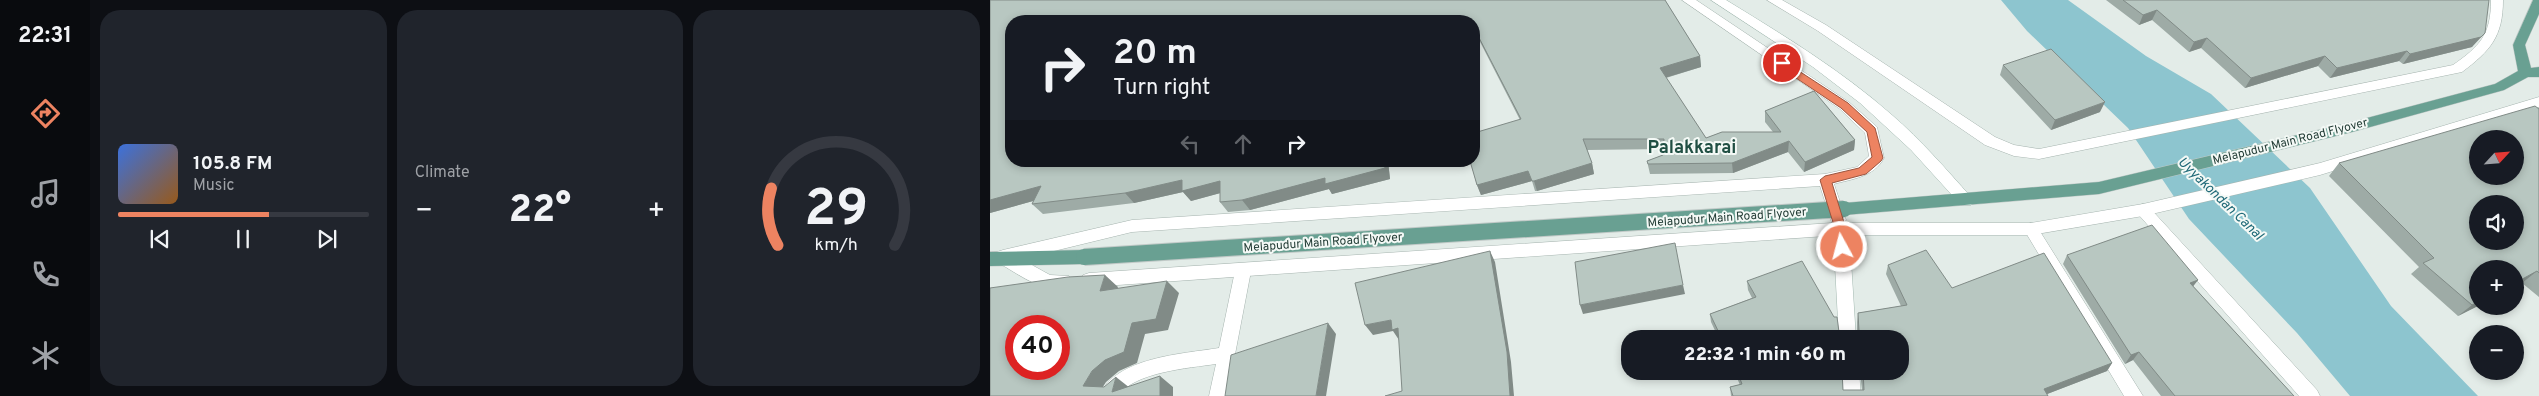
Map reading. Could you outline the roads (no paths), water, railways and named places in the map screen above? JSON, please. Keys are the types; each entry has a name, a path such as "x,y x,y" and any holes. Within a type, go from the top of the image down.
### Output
{"main road":[{"path":"2532,72 2519,45 2539,0"},
{"name":"Melapudur Main Road Flyover","path":"996,258 1084,257 1966,201 2099,188 2352,127 2499,87 2532,72"}],"street":[{"path":"996,258 1132,226 1825,180 1862,171 1877,158 1872,131 1845,106 1688,0"},
{"path":"1717,0 1776,36 1852,90 1909,139 1966,201"},
{"path":"1773,0 1822,28 1974,131 2006,149 2022,154 2039,154 2457,69 2479,54 2494,34 2498,18 2497,0"},
{"path":"996,258 1048,282 1243,271 1841,229 2031,230 2143,210 2320,169 2539,102"},
{"path":"2521,109 2533,118"},
{"path":"1825,180 1841,229 1847,330"},
{"path":"2143,210 2310,396"},
{"path":"2031,230 2134,396"},
{"path":"1218,396 1243,271"},
{"path":"1108,396 1124,378 1152,368 1225,355"},
{"path":"1851,380 1852,396"}],"water":[{"name":"Uyyakondan Canal","path":"2001,0 2068,0 2146,56 2211,94 2310,188 2391,306 2478,396 2350,396 2297,333 2189,219 2128,128 2027,31"}],"district":[{"name":"Palakkarai","path":"1692,147"}]}
